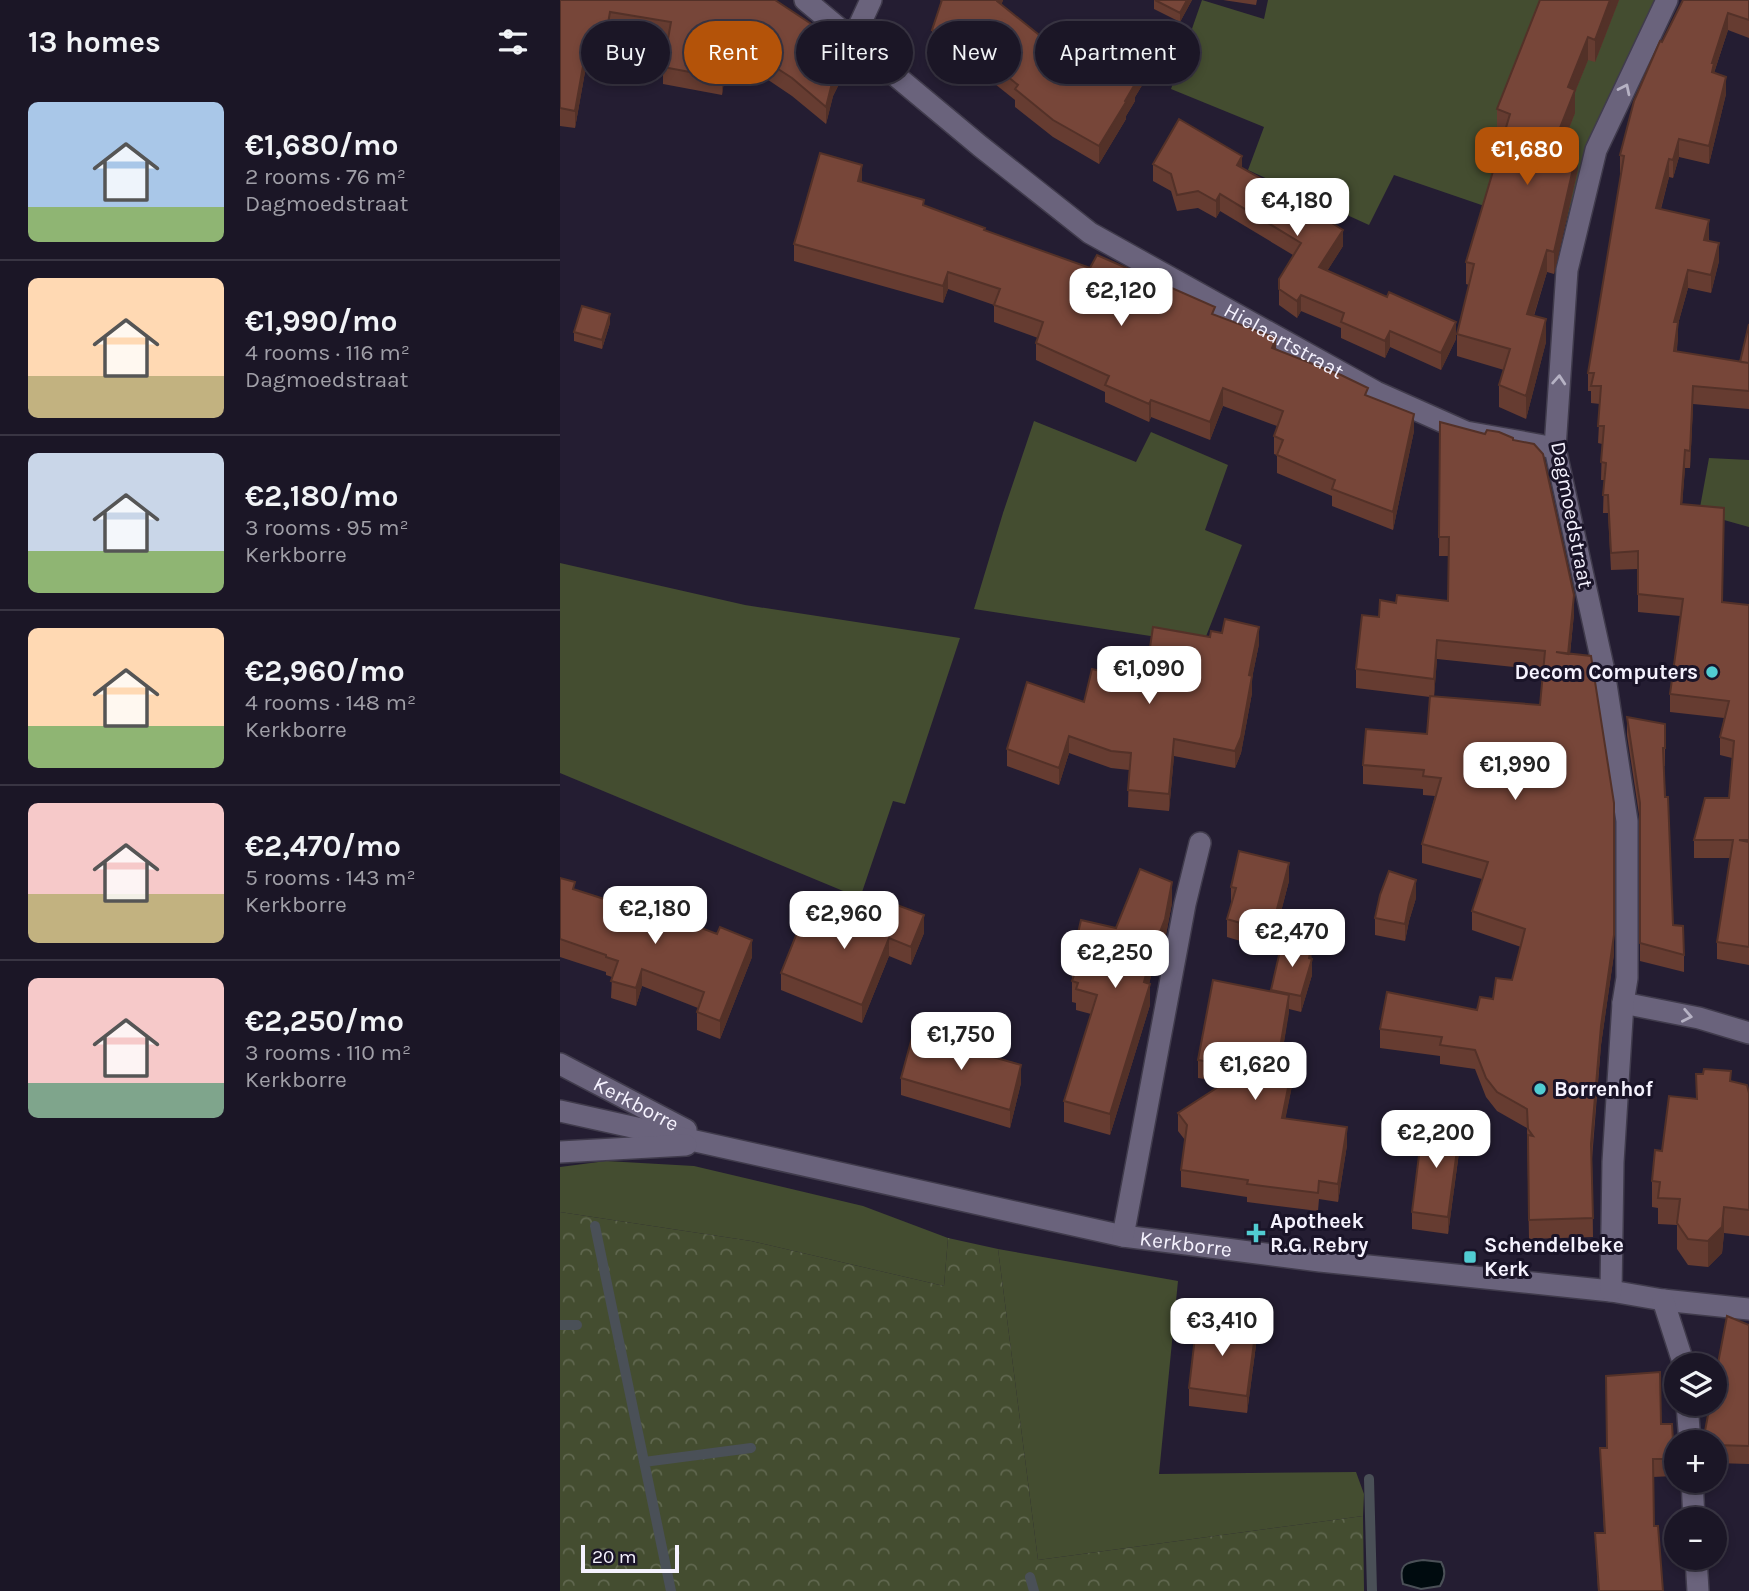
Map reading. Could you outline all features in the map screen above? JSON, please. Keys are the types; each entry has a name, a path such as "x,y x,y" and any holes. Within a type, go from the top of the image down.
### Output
{"street":[{"name":"Hielaartstraat","path":"805,0 831,21"},
{"path":"861,21 871,0"},
{"name":"Dagmoedstraat","path":"1611,1292 1613,1161 1623,1003 1628,978 1626,821 1604,671 1555,448 1567,270 1596,150 1667,0"},
{"name":"Hielaartstraat","path":"906,84 1090,233 1376,392 1466,432 1555,448"},
{"name":"Kerkborre","path":"1123,1236 1185,904 1200,843"},
{"path":"1623,1003 1699,1018 1749,1033"},
{"name":"Kerkborre","path":"560,1064 713,1143"},
{"name":"Kerkborre","path":"560,1111 1123,1236 1749,1309"},
{"name":"Kerkborre","path":"560,1153 713,1143"},
{"path":"1663,1300 1680,1353"},
{"path":"1697,1570 1698,1591"}],"green space":[{"path":"1202,0 1264,19 1268,0 1655,0 1587,147 1563,233 1394,175 1369,225 1248,170 1264,127 1171,89 1173,84 1200,84 1200,21 1195,21"},
{"path":"1034,421 1136,462 1151,432 1228,465 1205,530 1242,545 1203,644 974,609"},
{"path":"1709,458 1749,460 1749,527 1699,513"},
{"path":"560,563 745,605 960,638 905,804 893,801 860,898 560,773"},
{"path":"606,1161 694,1166 863,1206 948,1238 944,1286 751,1241 560,1212 560,1167"},
{"path":"560,1212 751,1241 944,1286 948,1238 998,1249 1038,1560 1363,1516 1364,1591 560,1591"},
{"path":"998,1249 1178,1281 1159,1474 1356,1472 1364,1494 1363,1516 1038,1560"}],"shaded area":[{"path":"1423,1560 1441,1562 1444,1574 1440,1586 1421,1589 1403,1584 1401,1573 1404,1566"}],"building":[{"path":"560,0 775,0 807,21 796,21 796,81 782,72 782,21 684,21 684,71 670,68 670,21 610,12 608,21 581,21 581,77 575,111 560,108"},
{"path":"942,0 997,0 1035,32 1035,84 1135,84 1099,146 1053,120 1015,89 1017,84 1021,84 1021,21 935,21"},
{"path":"1155,0 1187,0 1180,13"},
{"path":"1540,0 1610,0 1595,40 1588,37 1568,87 1575,90 1556,138 1578,147 1554,252 1547,250 1527,314 1546,319 1526,396 1499,385 1510,349 1457,334 1474,264 1466,262 1510,114 1497,109"},
{"path":"1683,0 1749,0 1749,20 1728,13 1712,63 1712,72 1726,77 1709,146 1679,139 1673,160 1669,159 1656,208 1709,220 1704,240 1719,243 1711,275 1688,270 1674,322 1678,322 1674,351 1749,363 1749,391 1693,386 1690,451 1685,450 1681,504 1724,508 1722,602 1749,605 1749,840 1739,840 1749,842 1749,947 1717,942 1733,840 1694,840 1705,798 1729,798 1734,741 1720,737 1729,701 1670,694 1683,599 1638,594 1638,551 1611,553 1608,495 1603,495 1606,463 1601,462 1604,426 1598,426 1601,386 1591,386 1594,373 1588,373 1624,156 1620,155 1634,101 1660,41 1662,42"},
{"path":"799,84 832,84 826,107"},
{"path":"1179,119 1242,156 1237,165 1292,196 1296,188 1309,194 1311,190 1336,203 1327,220 1343,230 1319,267 1387,297 1389,292 1456,322 1441,353 1390,331 1385,341 1341,322 1344,313 1301,295 1297,301 1279,289 1279,279 1301,243 1220,194 1216,201 1198,191 1177,195 1171,174 1153,164"},
{"path":"820,153 862,165 858,181 924,200 923,205 985,228 984,230 1090,268 1097,255 1215,307 1212,314 1276,338 1272,348 1341,375 1368,388 1365,395 1414,414 1393,512 1332,489 1335,480 1277,455 1283,440 1274,436 1283,411 1223,388 1210,422 1151,400 1149,404 1105,385 1109,376 1036,343 1043,322 994,305 1000,289 948,272 943,286 794,244"},
{"path":"582,306 610,314 602,340 574,332"},
{"path":"1749,324 1749,363 1740,362"},
{"path":"1440,422 1485,434 1487,430 1499,432 1513,440 1534,444 1543,454 1574,595 1568,653 1591,656 1614,803 1614,935 1601,1026 1591,1144 1593,1218 1529,1220 1528,1135 1533,1136 1528,1129 1527,1109 1497,1092 1486,1078 1475,1050 1440,1045 1442,1037 1380,1029 1387,992 1477,1010 1480,997 1493,999 1496,978 1512,980 1525,929 1472,911 1488,862 1422,844 1441,778 1423,776 1424,770 1363,765 1366,729 1427,734 1430,696 1540,705 1545,651 1437,640 1434,679 1356,669 1362,615 1379,617 1380,600 1396,603 1397,595 1448,601 1449,537 1439,537"},
{"path":"1225,619 1259,627 1249,675 1252,676 1241,737 1235,751 1174,739 1169,794 1128,790 1131,753 1111,751 1069,736 1059,768 1007,749 1027,682 1084,702 1092,669 1145,682 1153,627 1210,637 1211,631 1222,633"},
{"path":"1627,717 1665,724 1663,748 1665,797 1668,797 1673,925 1683,926 1684,955 1640,943 1640,803"},
{"path":"1239,851 1289,863 1271,932 1227,919 1236,888 1231,887"},
{"path":"1140,869 1172,882 1165,919 1158,937 1156,936 1144,982 1150,984 1110,1114 1064,1101 1097,995 1076,989 1078,983 1072,981 1079,962 1072,960 1081,920 1116,928"},
{"path":"1389,871 1416,880 1405,924 1375,918"},
{"path":"560,878 575,882 573,889 695,928 696,926 717,934 720,927 752,940 720,1021 697,1012 704,992 642,969 636,988 611,981 618,961 560,939"},
{"path":"809,903 886,935 897,905 924,915 911,947 889,938 862,1005 781,973"},
{"path":"1282,942 1311,949 1309,958 1312,959 1301,996 1271,990"},
{"path":"1213,980 1289,995 1278,1060 1293,1063 1282,1118 1347,1127 1338,1184 1319,1181 1318,1193 1247,1184 1248,1180 1181,1170 1187,1125 1178,1113 1246,1069 1198,1060"},
{"path":"913,1034 1021,1065 1010,1110 901,1078"},
{"path":"1704,1069 1731,1071 1730,1081 1747,1085 1749,1093 1749,1210 1724,1207 1722,1227 1708,1241 1688,1239 1677,1223 1680,1199 1658,1198 1660,1182 1652,1181 1655,1150 1662,1151 1669,1096 1697,1099 1696,1074 1703,1074"},
{"path":"1423,1123 1460,1128 1448,1217 1412,1212"},
{"path":"1727,1316 1749,1325 1749,1446 1727,1445 1727,1430 1705,1430 1708,1416 1727,1416 1727,1353 1720,1353"},
{"path":"1197,1320 1256,1327 1247,1396 1189,1388"},
{"path":"1660,1372 1661,1424 1672,1424 1672,1430 1664,1430 1664,1459 1653,1459 1654,1526 1658,1526 1663,1591 1599,1591 1595,1533 1605,1533 1600,1448 1607,1448 1606,1376"}],"waterway":[{"path":"595,1226 671,1591"},
{"path":"560,1325 577,1325"},
{"path":"644,1462 751,1448"},
{"path":"1369,1479 1372,1591"},
{"path":"1030,1577 1034,1591"}],"place":[{"name":"Decom Computers","path":"1712,672"},
{"name":"Borrenhof","path":"1540,1089"},
{"name":"Apotheek R.G. Rebry","path":"1256,1233"},
{"name":"Schendelbeke Kerk","path":"1470,1257"}]}
